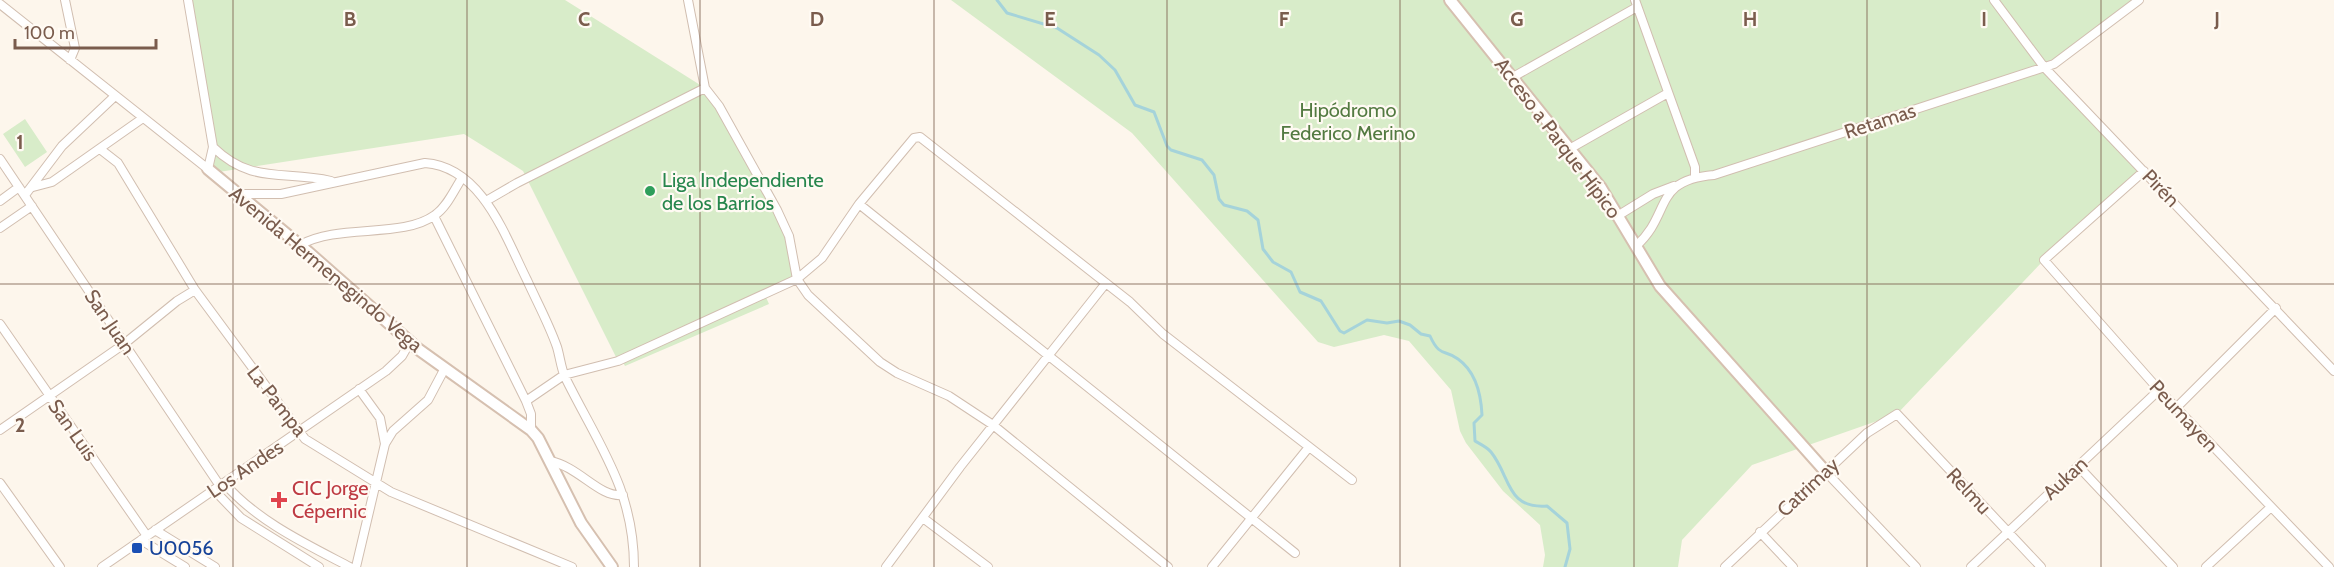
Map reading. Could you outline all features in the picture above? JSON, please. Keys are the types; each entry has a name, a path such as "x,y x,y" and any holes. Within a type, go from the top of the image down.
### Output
{"street":[{"path":"65,0 75,48 70,60"},
{"path":"188,0 213,147 208,169"},
{"path":"688,0 705,88 719,106 777,210 789,236 797,279 808,295 880,362 897,373 949,396 993,425 1168,567"},
{"name":"Acceso a Parque Hípico","path":"1450,0 1571,148 1619,215 1660,286 1676,307 1825,471"},
{"name":"Pirén","path":"1994,0 2044,67 2334,371"},
{"name":"Retamas","path":"1619,215 1653,194 1695,177 1714,176 2054,64 2139,0"},
{"path":"1513,77 1636,3 1695,167 1695,177"},
{"name":"Avenida Hermenegindo Vega","path":"0,4 208,169 300,245 410,342 531,430 550,461 581,523 612,567"},
{"path":"486,201 525,178 705,88"},
{"path":"1571,148 1668,93"},
{"path":"25,195 62,146 115,96"},
{"path":"33,187 52,182 143,118"},
{"path":"526,401 564,375 618,362 797,279 822,258 858,204 914,138 920,137 1106,283 1163,334 1352,480"},
{"path":"213,147 223,157 253,173 313,177 335,182"},
{"name":"La Pampa","path":"100,149 118,163 195,290 298,432 375,484 572,567"},
{"name":"San Juan","path":"0,159 219,486"},
{"path":"238,194 281,194 425,163 447,167 462,178 486,201 549,325 564,375 617,477 633,528 634,567"},
{"name":"Peumayen","path":"2144,171 2044,260 2159,390 2329,567"},
{"path":"300,245 324,235 406,225 434,216 442,209 462,178"},
{"path":"1636,246 1644,239 1676,186"},
{"path":"0,201 19,187"},
{"path":"858,204 1249,519 1295,553"},
{"path":"0,228 32,206"},
{"path":"434,216 526,401 531,414 531,430"},
{"path":"886,567 993,425 1106,283"},
{"path":"0,430 124,344 177,301 195,290"},
{"path":"2176,408 2276,308"},
{"name":"San Luis","path":"0,324 144,538"},
{"name":"Los Andes","path":"102,567 386,371 402,356 410,342"},
{"path":"356,567 385,444 393,431 428,400 445,368"},
{"path":"359,389 380,418 385,444"},
{"name":"Aukan","path":"1971,567 2159,390"},
{"name":"Catrimay","path":"1725,567 1867,433 1897,414"},
{"name":"Relmu","path":"1897,414 2041,567"},
{"path":"1212,567 1309,447"},
{"path":"550,461 579,472 604,492 613,496 623,495"},
{"path":"2078,466 2173,567"},
{"path":"1825,471 1916,567"},
{"path":"0,483 60,567"},
{"path":"219,486 241,518 319,567"},
{"path":"219,486 302,542 350,567"},
{"path":"2206,567 2271,507"},
{"path":"923,518 988,567"},
{"path":"155,530 215,567"},
{"path":"1760,532 1793,567"},
{"path":"144,538 185,567"}],"green space":[{"name":"Liga Independiente de los Barrios","path":"188,0 565,0 705,88 789,236 797,279 765,295 769,304 625,366 622,360 618,361 523,171 464,134 212,173"},
{"name":"Hipódromo Federico Merino","path":"951,0 2139,0 2045,67 2144,171 2044,260 1897,414 1752,465 1682,540 1678,567 1543,567 1545,555 1540,525 1503,491 1466,443 1460,431 1451,390 1409,341 1384,335 1334,347 1318,342 1132,133"},
{"path":"25,119 47,152 25,167 3,134"}],"waterway":[{"path":"997,0 1007,13 1057,28 1099,55 1115,70 1135,105 1154,112 1167,146 1171,150 1202,160 1214,175 1219,199 1224,205 1247,211 1258,220 1263,249 1273,262 1291,272 1300,292 1321,301 1340,331 1344,333 1367,320 1387,323 1399,321 1410,325 1421,334 1430,336 1440,350 1464,364 1473,376 1481,407 1482,415 1474,423 1475,441 1491,452 1517,497 1534,506 1547,506 1567,523 1570,549 1565,567"}],"place":[{"name":"Liga Independiente de los Barrios","path":"650,191"},
{"name":"CIC Jorge Cépernic","path":"279,500"},
{"name":"U0056","path":"137,548"}]}
